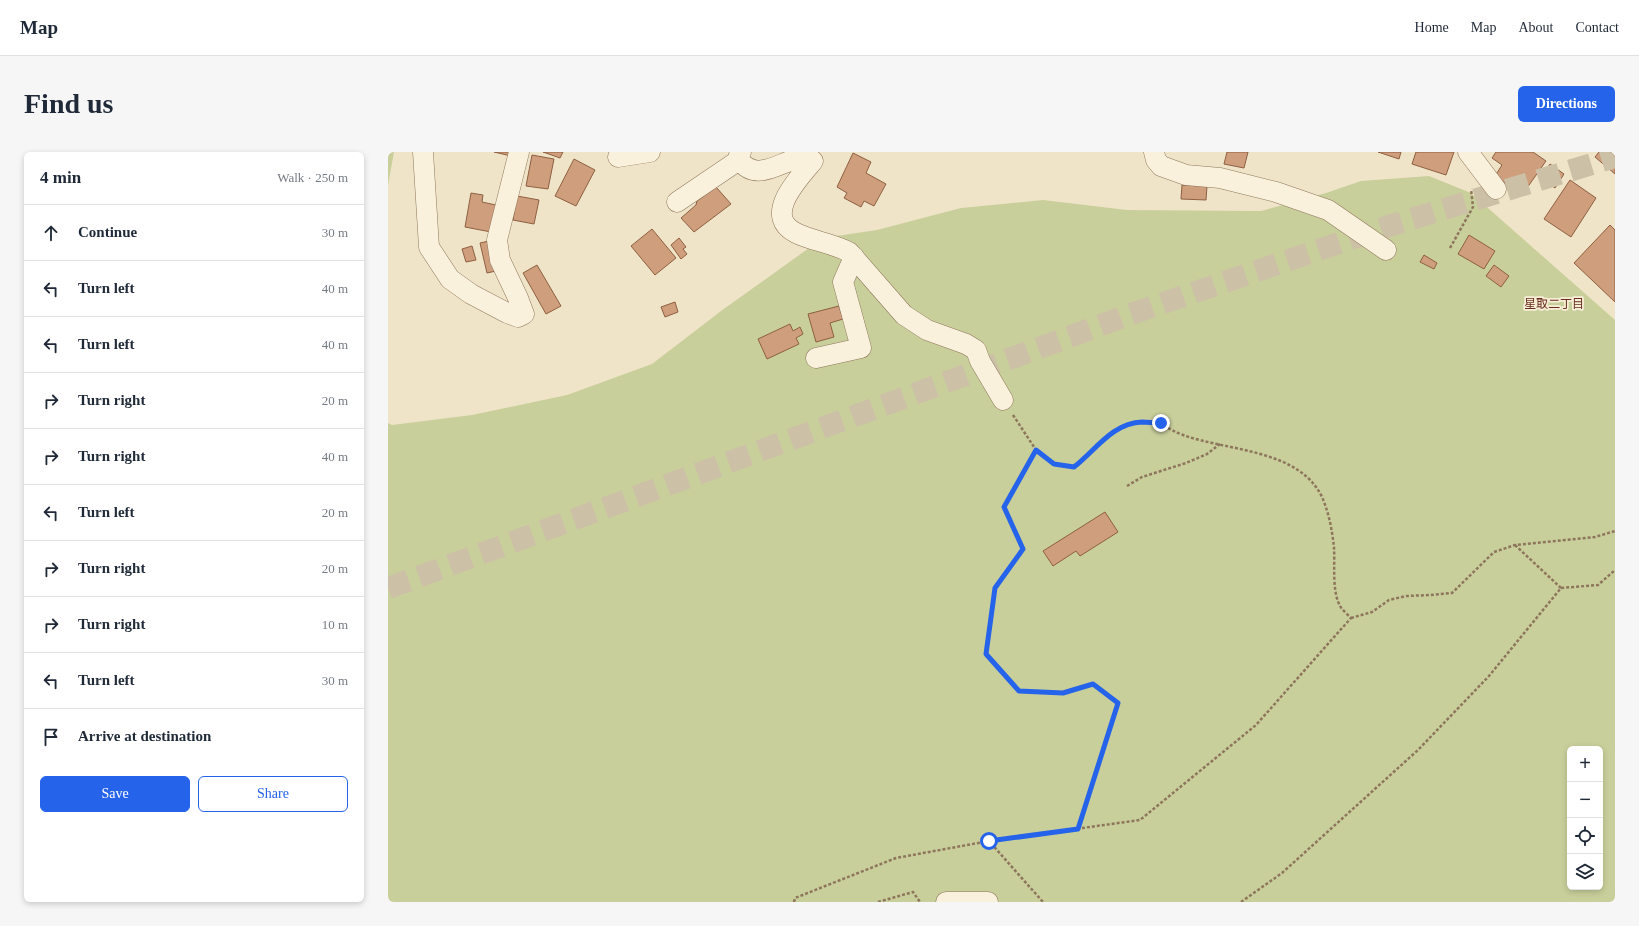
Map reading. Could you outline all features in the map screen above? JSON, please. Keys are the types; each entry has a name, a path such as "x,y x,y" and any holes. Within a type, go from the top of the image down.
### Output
{"street":[{"path":"423,152 429,247 450,279 471,294 507,313 518,317 524,314 500,260 497,240 520,152"},
{"path":"618,157 650,152"},
{"path":"1154,152 1156,160 1161,166 1186,175 1220,178 1276,192 1328,210 1386,250"},
{"path":"1468,152 1496,189"},
{"path":"677,202 740,156 743,166 759,171 785,164 802,156 808,157 812,161 790,191 782,207 781,218 788,228 797,234 837,246 849,252 904,315 927,330 966,344 976,350 980,361 1003,400"},
{"path":"816,358 861,348 842,282 854,257"},
{"path":"946,902 988,902"}],"path":[{"path":"1450,248 1473,207 1470,183"},
{"path":"1003,400 1036,450 1054,464 1074,467 1105,437 1123,427 1140,422 1161,423 1183,434 1276,459 1293,467 1308,478 1322,497 1329,518 1334,547 1334,582 1339,605 1351,618"},
{"path":"1127,486 1142,477 1186,463 1207,454 1220,444"},
{"path":"1036,450 1004,507 1023,549 995,588 986,654 1019,691 1063,693 1093,684 1118,703 1078,829"},
{"path":"794,902 795,898 896,858 989,841 1140,820 1256,725 1351,618 1372,612 1390,600 1406,596 1452,593 1494,552 1515,545 1595,537 1615,531"},
{"path":"1515,545 1561,588"},
{"path":"1241,902 1282,873 1418,750 1489,676 1561,588 1598,585 1615,570"},
{"path":"989,841 1043,902"},
{"path":"878,902 913,892 920,902"}],"green space":[{"path":"388,152 394,152 388,185"},
{"path":"1429,176 1471,193 1615,320 1615,902 388,902 388,423 392,425 472,415 567,395 652,364 721,311 823,238 877,230 961,208 1043,200 1127,210 1261,211 1326,193 1361,181"}],"building":[{"path":"494,152 511,152 511,156"},
{"path":"543,152 563,152 560,158"},
{"path":"1227,152 1248,152 1244,168 1224,164"},
{"path":"1378,152 1401,152 1399,159"},
{"path":"1416,152 1454,152 1446,175 1412,164"},
{"path":"1496,152 1533,152 1546,161 1522,195 1495,176 1502,165 1492,158"},
{"path":"1599,152 1615,152 1615,174 1595,157"},
{"path":"853,153 871,162 866,173 886,184 874,206 864,201 861,207 844,198 847,193 837,187"},
{"path":"532,155 554,159 548,189 526,186"},
{"path":"574,159 595,170 576,206 555,196"},
{"path":"1550,164 1564,174 1555,188 1541,178"},
{"path":"1570,180 1596,198 1571,237 1544,219"},
{"path":"1182,185 1207,186 1206,200 1181,199"},
{"path":"716,187 731,204 694,232 681,218 696,205 697,201"},
{"path":"471,193 483,195 482,202 496,205 491,232 465,227"},
{"path":"517,196 539,200 534,224 513,220"},
{"path":"1610,225 1615,230 1615,302 1574,263"},
{"path":"652,229 676,258 655,275 631,246"},
{"path":"1469,235 1495,251 1484,269 1458,254"},
{"path":"679,238 686,247 683,249 687,254 681,259 671,245"},
{"path":"489,241 496,271 487,273 480,243"},
{"path":"472,246 476,260 466,262 462,249"},
{"path":"1424,255 1437,263 1434,269 1420,262"},
{"path":"537,265 561,306 546,314 523,273"},
{"path":"1494,265 1509,276 1501,287 1486,276"},
{"path":"675,302 678,312 665,317 661,307"},
{"path":"839,306 843,319 830,323 834,337 816,342 808,314"},
{"path":"790,324 793,331 800,327 803,334 796,338 799,344 767,359 758,339"},
{"path":"1105,512 1118,532 1080,556 1076,551 1053,566 1043,551"}],"tunnel":[{"path":"388,588 1131,314 1395,224 1615,157"}],"district":[{"name":"星取二丁目","path":"1554,304"}],"route":[{"path":"989,841 1078,829 1118,703 1093,684 1063,693 1019,691 986,654 995,588 1023,549 1004,507 1036,450 1054,464 1074,467 1105,437 1123,427 1140,422 1161,423"}]}
